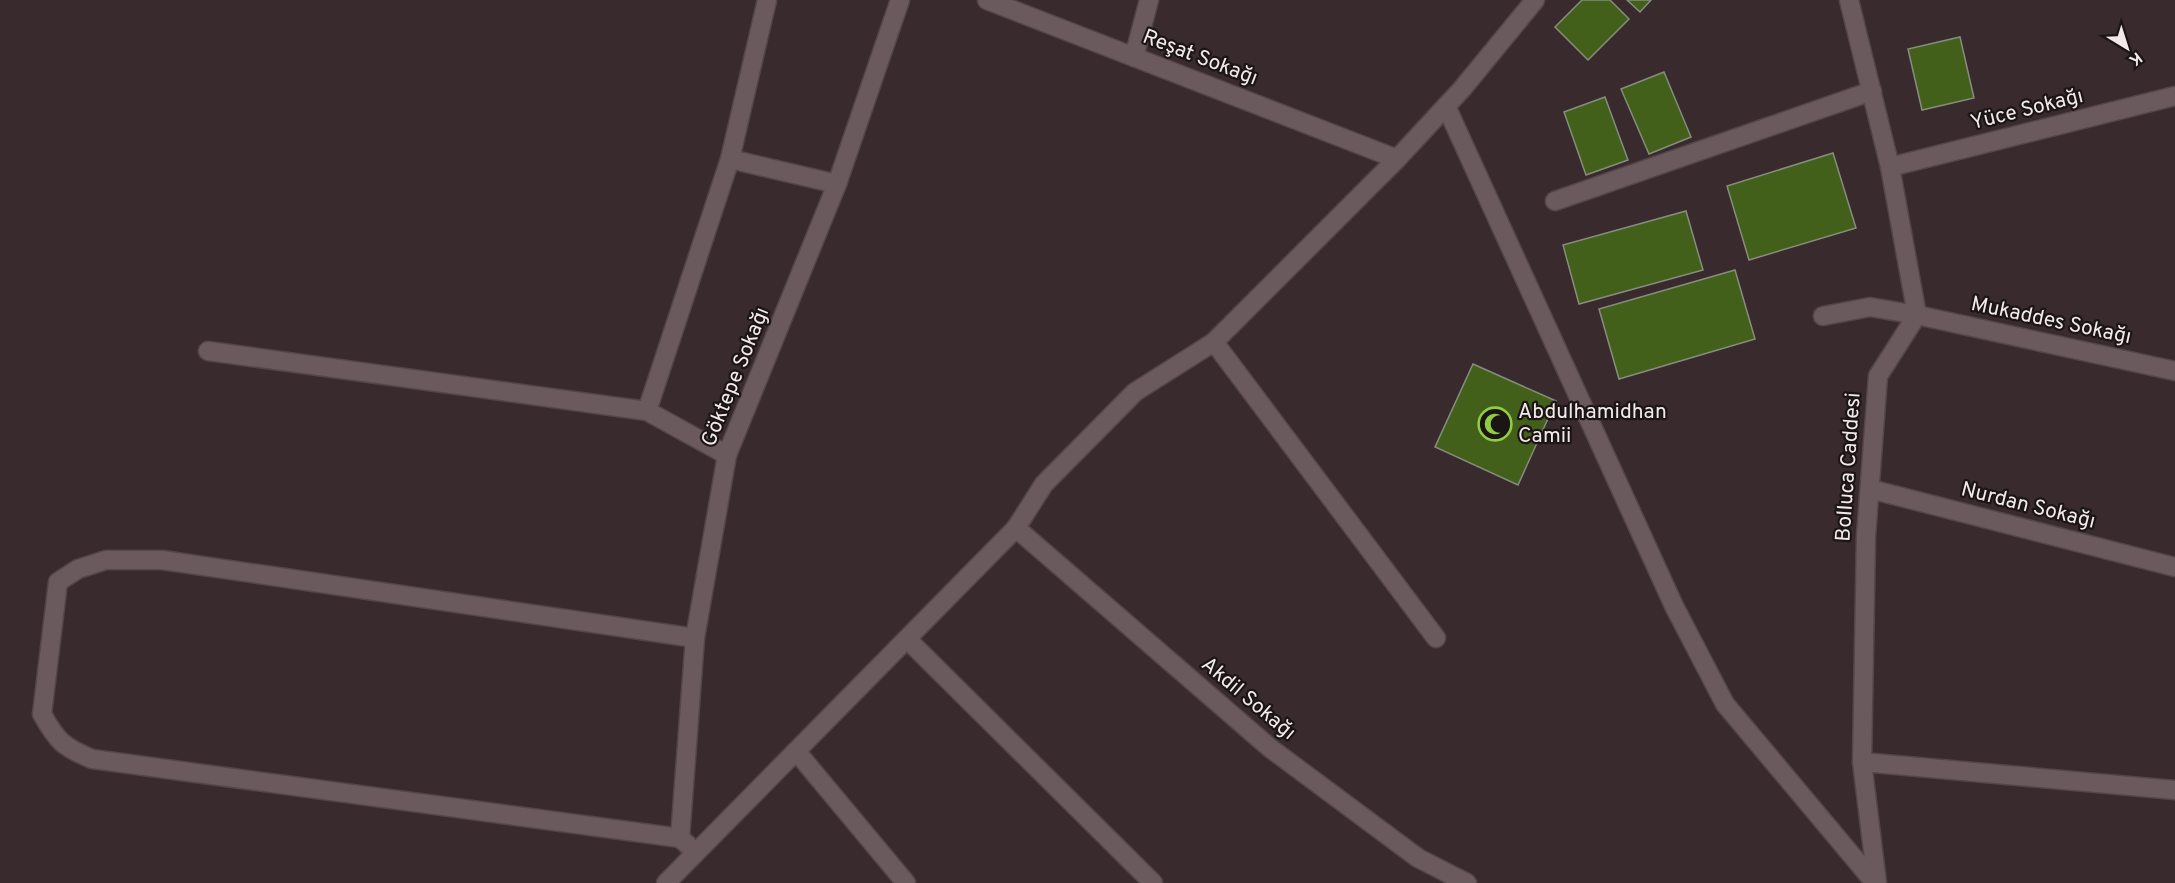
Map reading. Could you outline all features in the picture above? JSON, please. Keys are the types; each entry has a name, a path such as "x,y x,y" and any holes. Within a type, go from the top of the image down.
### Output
{"street":[{"path":"647,411 730,159 767,0"},
{"name":"Göktepe Sokağı","path":"680,838 695,638 727,455 837,184 900,0"},
{"name":"Reşat Sokağı","path":"987,0 1397,159"},
{"path":"1134,57 1149,0"},
{"path":"666,883 1016,528 1044,484 1135,392 1214,342 1397,159 1446,106 1535,0"},
{"path":"1849,0 1890,167 1917,315"},
{"path":"1555,201 1872,91"},
{"name":"Yüce Sokağı","path":"1890,167 2175,96"},
{"path":"1446,106 1674,606 1725,704 1876,883"},
{"path":"730,159 837,184"},
{"name":"Mukaddes Sokağı","path":"1823,316 1870,307 1917,315 2175,371"},
{"name":"Bolluca Caddesi","path":"1876,883 1862,762 1866,536 1878,376 1917,315"},
{"path":"1214,342 1436,638"},
{"path":"208,351 647,411 727,455"},
{"name":"Nurdan Sokağı","path":"1870,489 2175,567"},
{"name":"Akdil Sokağı","path":"1016,528 1270,748 1418,858 1467,883"},
{"path":"695,638 162,560 106,560 78,569 58,582 42,714 53,732 69,749 92,759 680,838 695,853"},
{"path":"906,639 1153,883"},
{"path":"796,751 906,883"},
{"path":"1862,762 2175,790"}],"building":[{"path":"1582,0 1610,0 1629,19 1588,60 1555,27"},
{"path":"1627,0 1651,0 1640,12"},
{"path":"1960,37 1974,98 1922,110 1908,49"},
{"path":"1664,72 1691,137 1649,154 1621,89"},
{"path":"1605,97 1628,160 1586,175 1564,112"},
{"path":"1833,153 1856,228 1749,260 1727,186"},
{"path":"1686,211 1703,270 1579,304 1563,245"},
{"path":"1735,270 1755,339 1619,379 1599,309"},
{"name":"Abdulhamidhan Camii","path":"1473,364 1556,401 1518,485 1435,447"}],"place":[{"name":"Abdulhamidhan Camii","path":"1495,424"}]}
